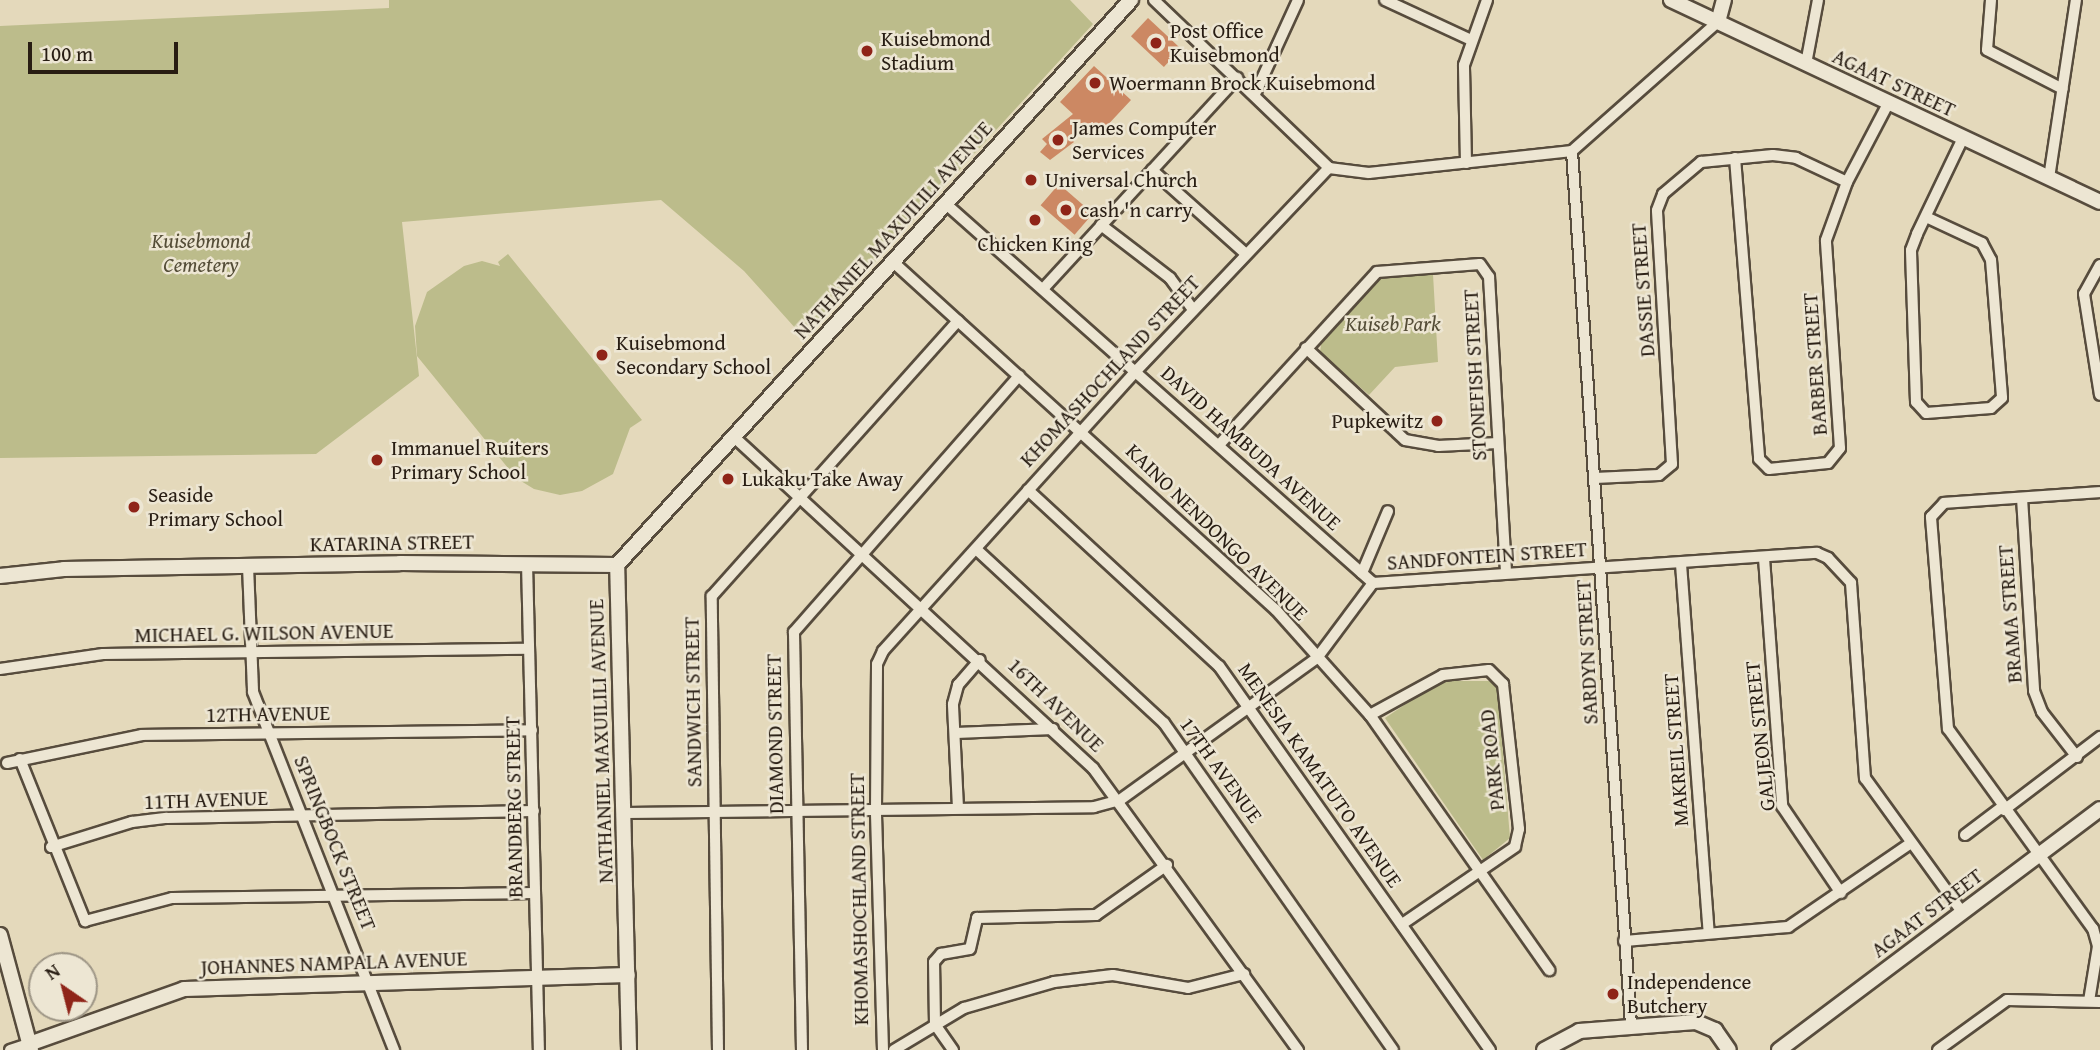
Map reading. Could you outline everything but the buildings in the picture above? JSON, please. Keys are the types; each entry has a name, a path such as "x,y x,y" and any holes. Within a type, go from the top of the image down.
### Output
{"street":[{"name":"NATHANIEL MAXUILILI AVENUE","path":"629,1050 626,813 617,565 1131,0"},
{"path":"1154,0 1255,94 1329,168 1369,173 1572,151 1718,22 1724,0"},
{"path":"1255,94 1298,0"},
{"path":"1385,0 1469,39"},
{"path":"1466,163 1464,65 1469,39 1487,0"},
{"name":"AGAAT STREET","path":"1671,0 2100,202"},
{"path":"1806,64 1818,0"},
{"path":"1991,0 1987,50 2063,89"},
{"path":"2049,178 2076,0"},
{"path":"1043,289 1237,78"},
{"name":"BARBER STREET","path":"1735,158 1758,455 1769,469 1829,463 1840,452 1825,248 1847,182 1888,104"},
{"path":"1926,217 1982,243 1992,260 2001,398 1991,408 1926,413 1916,402 1910,258 1926,217 1962,138"},
{"name":"SARDYN STREET","path":"1572,151 1602,569 1623,941 1631,1026"},
{"name":"DASSIE STREET","path":"1595,478 1659,475 1672,464 1657,209 1663,194 1701,162 1785,154 1847,182"},
{"name":"KHOMASHOCHLAND STREET","path":"883,1050 876,810 877,664 924,607 1137,370 1329,168"},
{"path":"1152,170 1247,254"},
{"name":"DAVID HAMBUDA AVENUE","path":"946,204 1137,370 1373,583"},
{"path":"1101,225 1170,278 1193,310"},
{"name":"KAINO NENDONGO AVENUE","path":"892,261 1256,590 1370,715 1549,970"},
{"name":"STONEFISH STREET","path":"1219,445 1377,272 1480,264 1489,277 1506,573"},
{"path":"2100,265 2084,294 2100,395"},
{"name":"SANDWICH STREET","path":"718,1050 712,596 798,496 958,321"},
{"path":"1306,348 1405,440 1438,446 1498,443"},
{"name":"DIAMOND STREET","path":"803,1050 794,632 860,553 1019,376"},
{"name":"16TH AVENUE","path":"733,436 860,553 924,607 1053,729 1120,800 1298,1050"},
{"name":"MENESIA KAMATUTO AVENUE","path":"1028,490 1219,666 1252,707 1490,1050"},
{"path":"1940,1049 2007,1000 2095,1002 2096,937 1948,729 1931,517 1944,503 2100,492"},
{"name":"BRAMA STREET","path":"2022,498 2034,691 2042,712 2077,757"},
{"path":"1362,573 1388,511"},
{"name":"17TH AVENUE","path":"976,549 1127,686 1188,752 1393,1050"},
{"name":"SANDFONTEIN STREET","path":"626,813 1094,807 1120,800 1317,659 1373,583 1817,554 1838,565 1851,583 1865,778 1909,845 1962,912"},
{"name":"GALJEON STREET","path":"1764,558 1782,806 1841,893"},
{"name":"KATARINA STREET","path":"0,576 64,569 527,563 617,565"},
{"name":"BRANDBERG STREET","path":"527,563 540,1050"},
{"name":"MAKREIL STREET","path":"1681,564 1709,933"},
{"name":"SPRINGBOCK STREET","path":"247,566 253,692 337,898 394,1050"},
{"name":"MICHAEL G. WILSON AVENUE","path":"0,669 103,654 250,650 529,649"},
{"path":"958,808 958,685 980,660"},
{"name":"PARK ROAD","path":"1370,715 1426,681 1489,670 1499,675 1519,829 1515,847 1402,924"},
{"path":"956,733 1053,729"},
{"name":"12TH AVENUE","path":"8,762 142,735 532,730"},
{"path":"1965,835 2077,757 2100,737"},
{"path":"20,760 51,846 85,921 172,898 337,898 536,893"},
{"name":"AGAAT STREET","path":"1779,1050 2100,809"},
{"name":"11TH AVENUE","path":"51,846 131,822 534,811"},
{"path":"1623,941 1788,928 1909,845"},
{"path":"953,1050 934,1024 934,962 941,954 970,948 977,918 1096,915 1167,865"},
{"path":"0,935 30,1047"},
{"path":"894,1050 934,1024 998,995 1054,982 1113,975 1188,988 1244,974"},
{"name":"JOHANNES NAMPALA AVENUE","path":"10,1050 30,1047 184,989 369,980 628,975"},
{"path":"1544,1050 1579,1031 1631,1026 1707,1024 1729,1050"}],"green space":[{"name":"Kuisebmond Cemetery","path":"389,0 1070,0 1093,24 805,339 744,271 661,200 402,222 419,376 316,454 0,458 0,26 389,8"},
{"path":"508,254 642,420 630,428 613,474 582,491 560,495 534,489 516,478 417,356 415,326 427,292 464,266 482,261 500,266 498,262"},
{"name":"Kuiseb Park","path":"1433,274 1438,362 1395,367 1369,395 1320,352 1322,339 1378,279"},
{"path":"1440,681 1497,681 1510,838 1483,860 1385,718"}],"place":[{"name":"Post Office Kuisebmond","path":"1156,43"},
{"name":"Kuisebmond Stadium","path":"867,51"},
{"name":"Woermann Brock Kuisebmond","path":"1095,83"},
{"name":"James Computer Services","path":"1058,140"},
{"name":"Universal Church","path":"1031,180"},
{"name":"cash 'n carry","path":"1066,210"},
{"name":"Chicken King","path":"1035,220"},
{"name":"Kuisebmond Secondary School","path":"602,355"},
{"name":"Pupkewitz","path":"1437,421"},
{"name":"Immanuel Ruiters Primary School","path":"377,460"},
{"name":"Lukaku Take Away","path":"728,479"},
{"name":"Seaside Primary School","path":"134,507"},
{"name":"Independence Butchery","path":"1613,994"}]}
